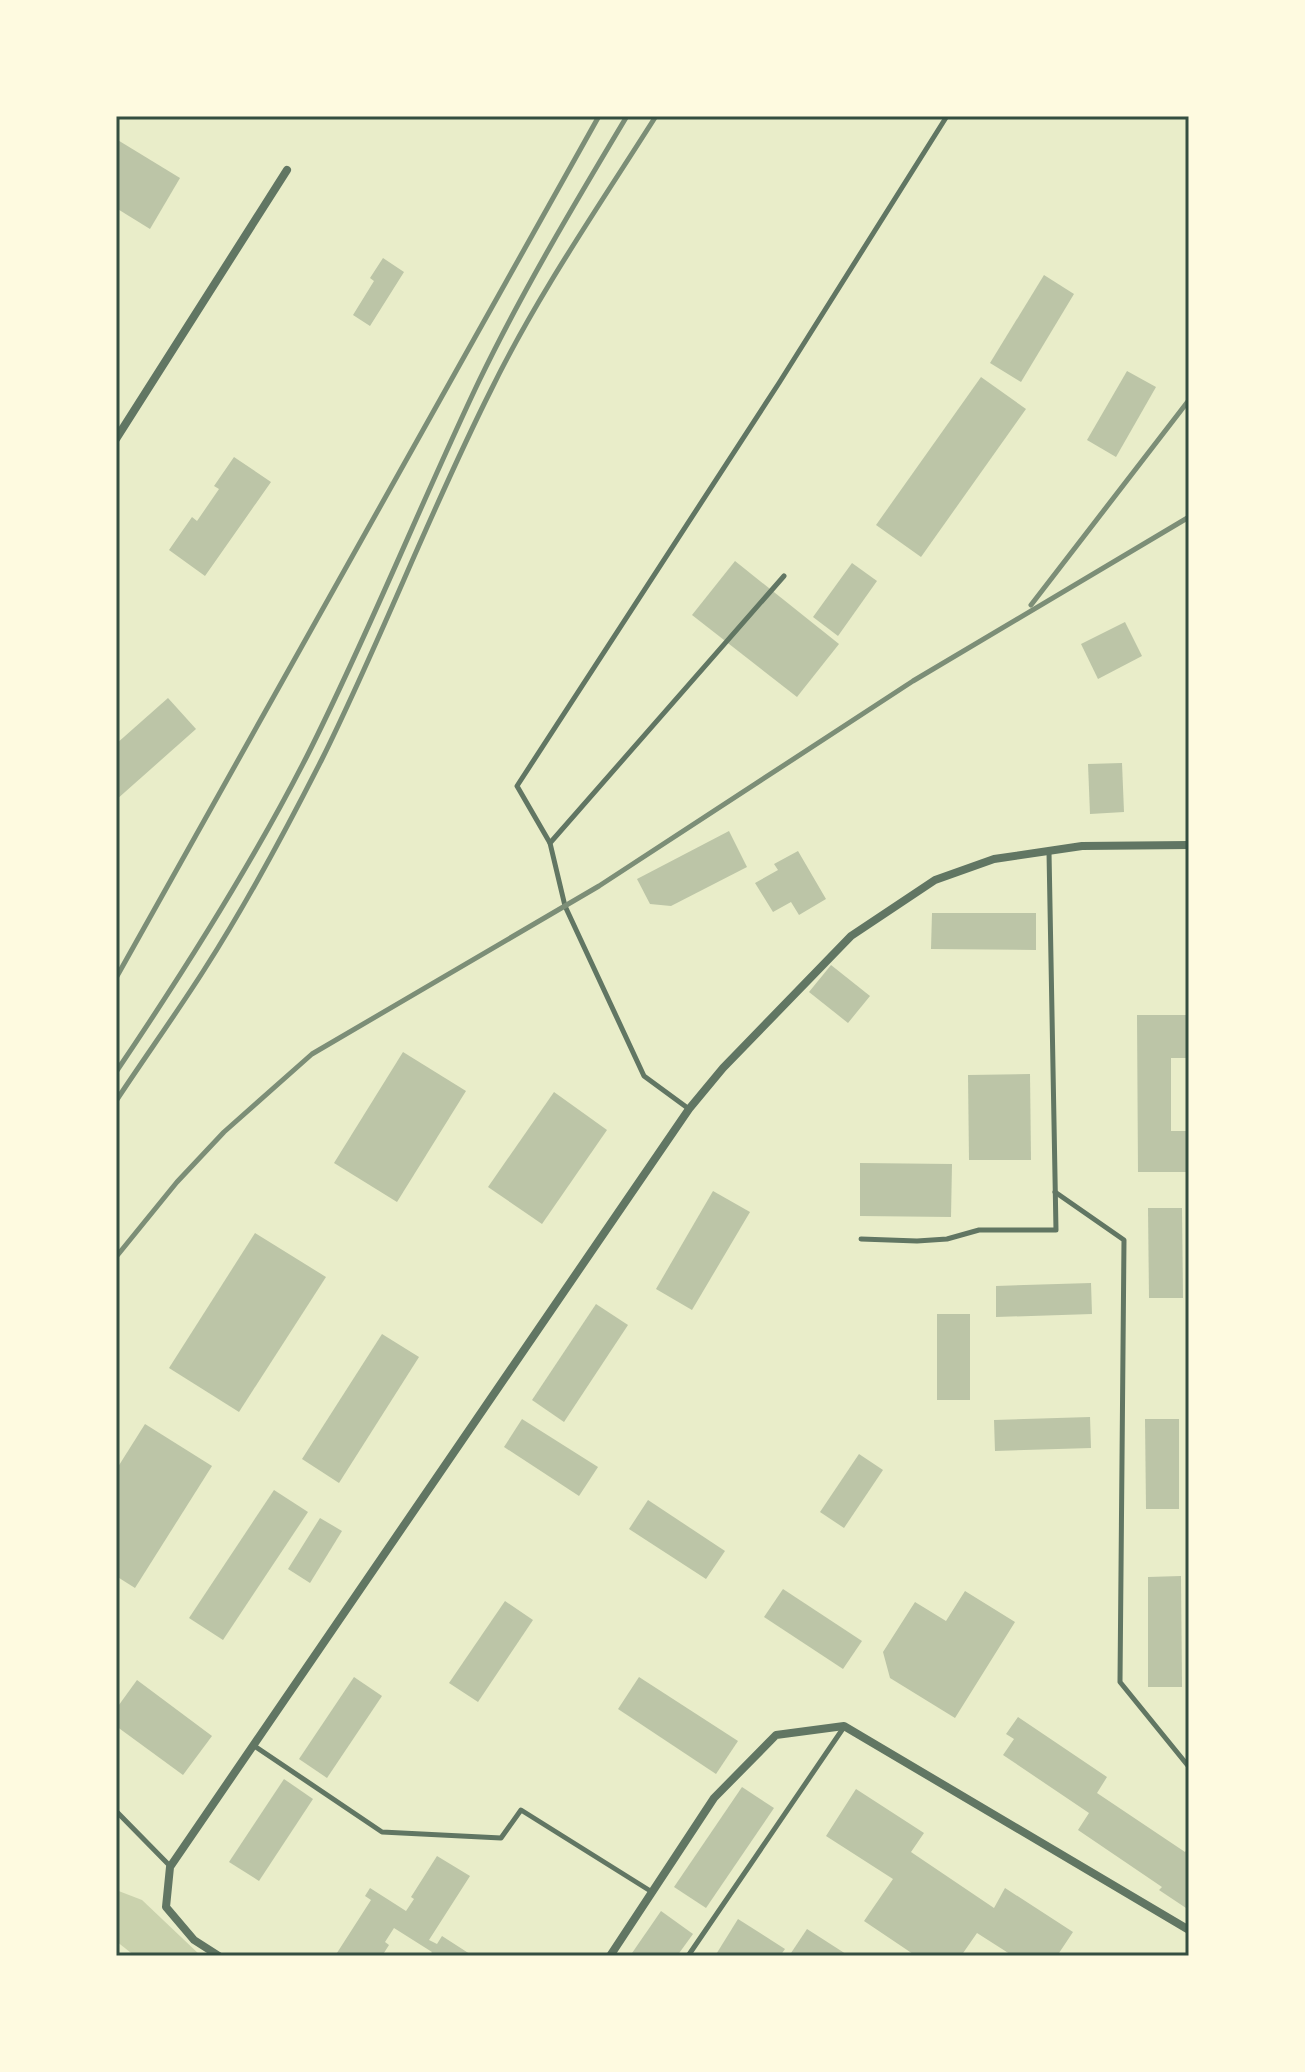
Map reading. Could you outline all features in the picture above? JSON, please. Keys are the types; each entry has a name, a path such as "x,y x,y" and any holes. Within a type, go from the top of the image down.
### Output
{"street":[{"path":"116,439 287,170"},
{"path":"219,1956 194,1940 166,1907 170,1867 689,1109 723,1068 851,936 935,880 994,859 1082,846 1189,845"},
{"path":"610,1956 714,1798 776,1735 844,1726 1189,1930"}],"lane":[{"path":"689,1109 644,1076 565,906 550,843 517,786 779,383 947,116"},
{"path":"550,843 784,576"},
{"path":"861,1239 917,1241 947,1239 979,1230 1056,1230 1049,851"},
{"path":"1055,1192 1124,1240 1120,1682 1189,1767"},
{"path":"688,1956 844,1726"},
{"path":"253,1745 382,1832 501,1838 521,1810 652,1892"},
{"path":"116,1811 170,1867"}],"green space":[{"path":"116,1890 142,1900 201,1956 135,1956 116,1941"}],"building":[{"path":"116,139 180,178 150,229 116,208"},
{"path":"383,258 404,272 370,326 353,315 374,281 370,278"},
{"path":"1044,275 1074,294 1021,382 990,363"},
{"path":"1127,371 1156,387 1116,457 1087,440"},
{"path":"981,377 1026,409 921,557 876,525"},
{"path":"234,457 271,482 205,576 169,550 192,517 197,521 219,489 214,486"},
{"path":"735,561 839,644 797,697 692,615"},
{"path":"852,563 877,581 838,636 813,617"},
{"path":"1125,622 1142,656 1098,679 1081,644"},
{"path":"168,698 196,729 116,800 116,744"},
{"path":"1122,763 1124,812 1090,814 1088,764"},
{"path":"729,831 747,867 671,906 650,904 637,879"},
{"path":"798,851 826,899 799,915 791,902 773,912 755,883 778,870 774,864"},
{"path":"932,913 1036,913 1036,950 931,949"},
{"path":"831,965 870,996 848,1023 809,992"},
{"path":"1137,1015 1189,1015 1189,1058 1171,1058 1171,1131 1189,1131 1189,1172 1138,1172"},
{"path":"403,1052 466,1091 397,1202 334,1163"},
{"path":"1030,1074 1031,1160 969,1160 968,1075"},
{"path":"554,1092 607,1130 542,1224 488,1187"},
{"path":"860,1163 952,1164 951,1217 860,1216"},
{"path":"713,1191 750,1212 692,1310 656,1289"},
{"path":"1148,1208 1182,1208 1183,1298 1149,1298"},
{"path":"255,1233 326,1277 239,1412 169,1368"},
{"path":"1091,1283 1092,1314 996,1317 996,1286"},
{"path":"596,1304 628,1325 564,1422 532,1400"},
{"path":"937,1314 970,1314 970,1400 937,1400"},
{"path":"382,1334 419,1357 339,1483 302,1459"},
{"path":"1090,1417 1091,1448 995,1451 994,1420"},
{"path":"522,1419 598,1467 579,1496 504,1447"},
{"path":"1145,1419 1179,1419 1179,1509 1146,1509"},
{"path":"145,1424 212,1466 135,1588 116,1576 116,1470"},
{"path":"859,1454 883,1470 844,1528 820,1512"},
{"path":"274,1490 308,1512 223,1640 189,1618"},
{"path":"648,1500 725,1551 706,1579 629,1529"},
{"path":"320,1518 342,1531 310,1583 288,1569"},
{"path":"1181,1576 1182,1687 1148,1687 1148,1577"},
{"path":"783,1589 862,1641 843,1669 764,1617"},
{"path":"965,1591 1015,1622 955,1718 890,1678 883,1652 915,1602 946,1621"},
{"path":"505,1601 533,1620 478,1702 449,1683"},
{"path":"354,1677 382,1696 327,1778 299,1759"},
{"path":"639,1677 738,1741 716,1774 618,1709"},
{"path":"137,1680 212,1736 183,1775 116,1726 116,1709"},
{"path":"1018,1717 1107,1777 1097,1793 1185,1852 1189,1846 1189,1910 1159,1890 1162,1887 1078,1830 1089,1813 1003,1755 1014,1739 1006,1734"},
{"path":"284,1779 313,1799 259,1881 229,1862"},
{"path":"742,1787 774,1808 706,1908 674,1887"},
{"path":"856,1789 924,1833 911,1852 994,1908 1005,1888 1073,1932 1057,1956 1013,1956 977,1933 961,1956 916,1956 864,1921 893,1879 826,1836"},
{"path":"437,1856 470,1876 429,1940 437,1944 442,1936 473,1956 429,1956 432,1952 394,1928 385,1942 389,1945 382,1956 335,1956 371,1900 365,1896 370,1888 406,1911 414,1899 411,1897"},
{"path":"661,1911 693,1934 677,1956 630,1956"},
{"path":"738,1919 785,1949 780,1956 715,1956"},
{"path":"807,1929 846,1954 789,1956"}],"railway":[{"path":"116,978 599,116"},
{"path":"116,1072 216,917 286,797 352,663 496,347 627,116"},
{"path":"116,1101 204,970 266,866 344,713 447,482 509,354 656,116"},
{"path":"1031,605 1189,400"},
{"path":"116,1257 177,1182 224,1132 312,1054 599,886 913,681 1189,517"}]}
